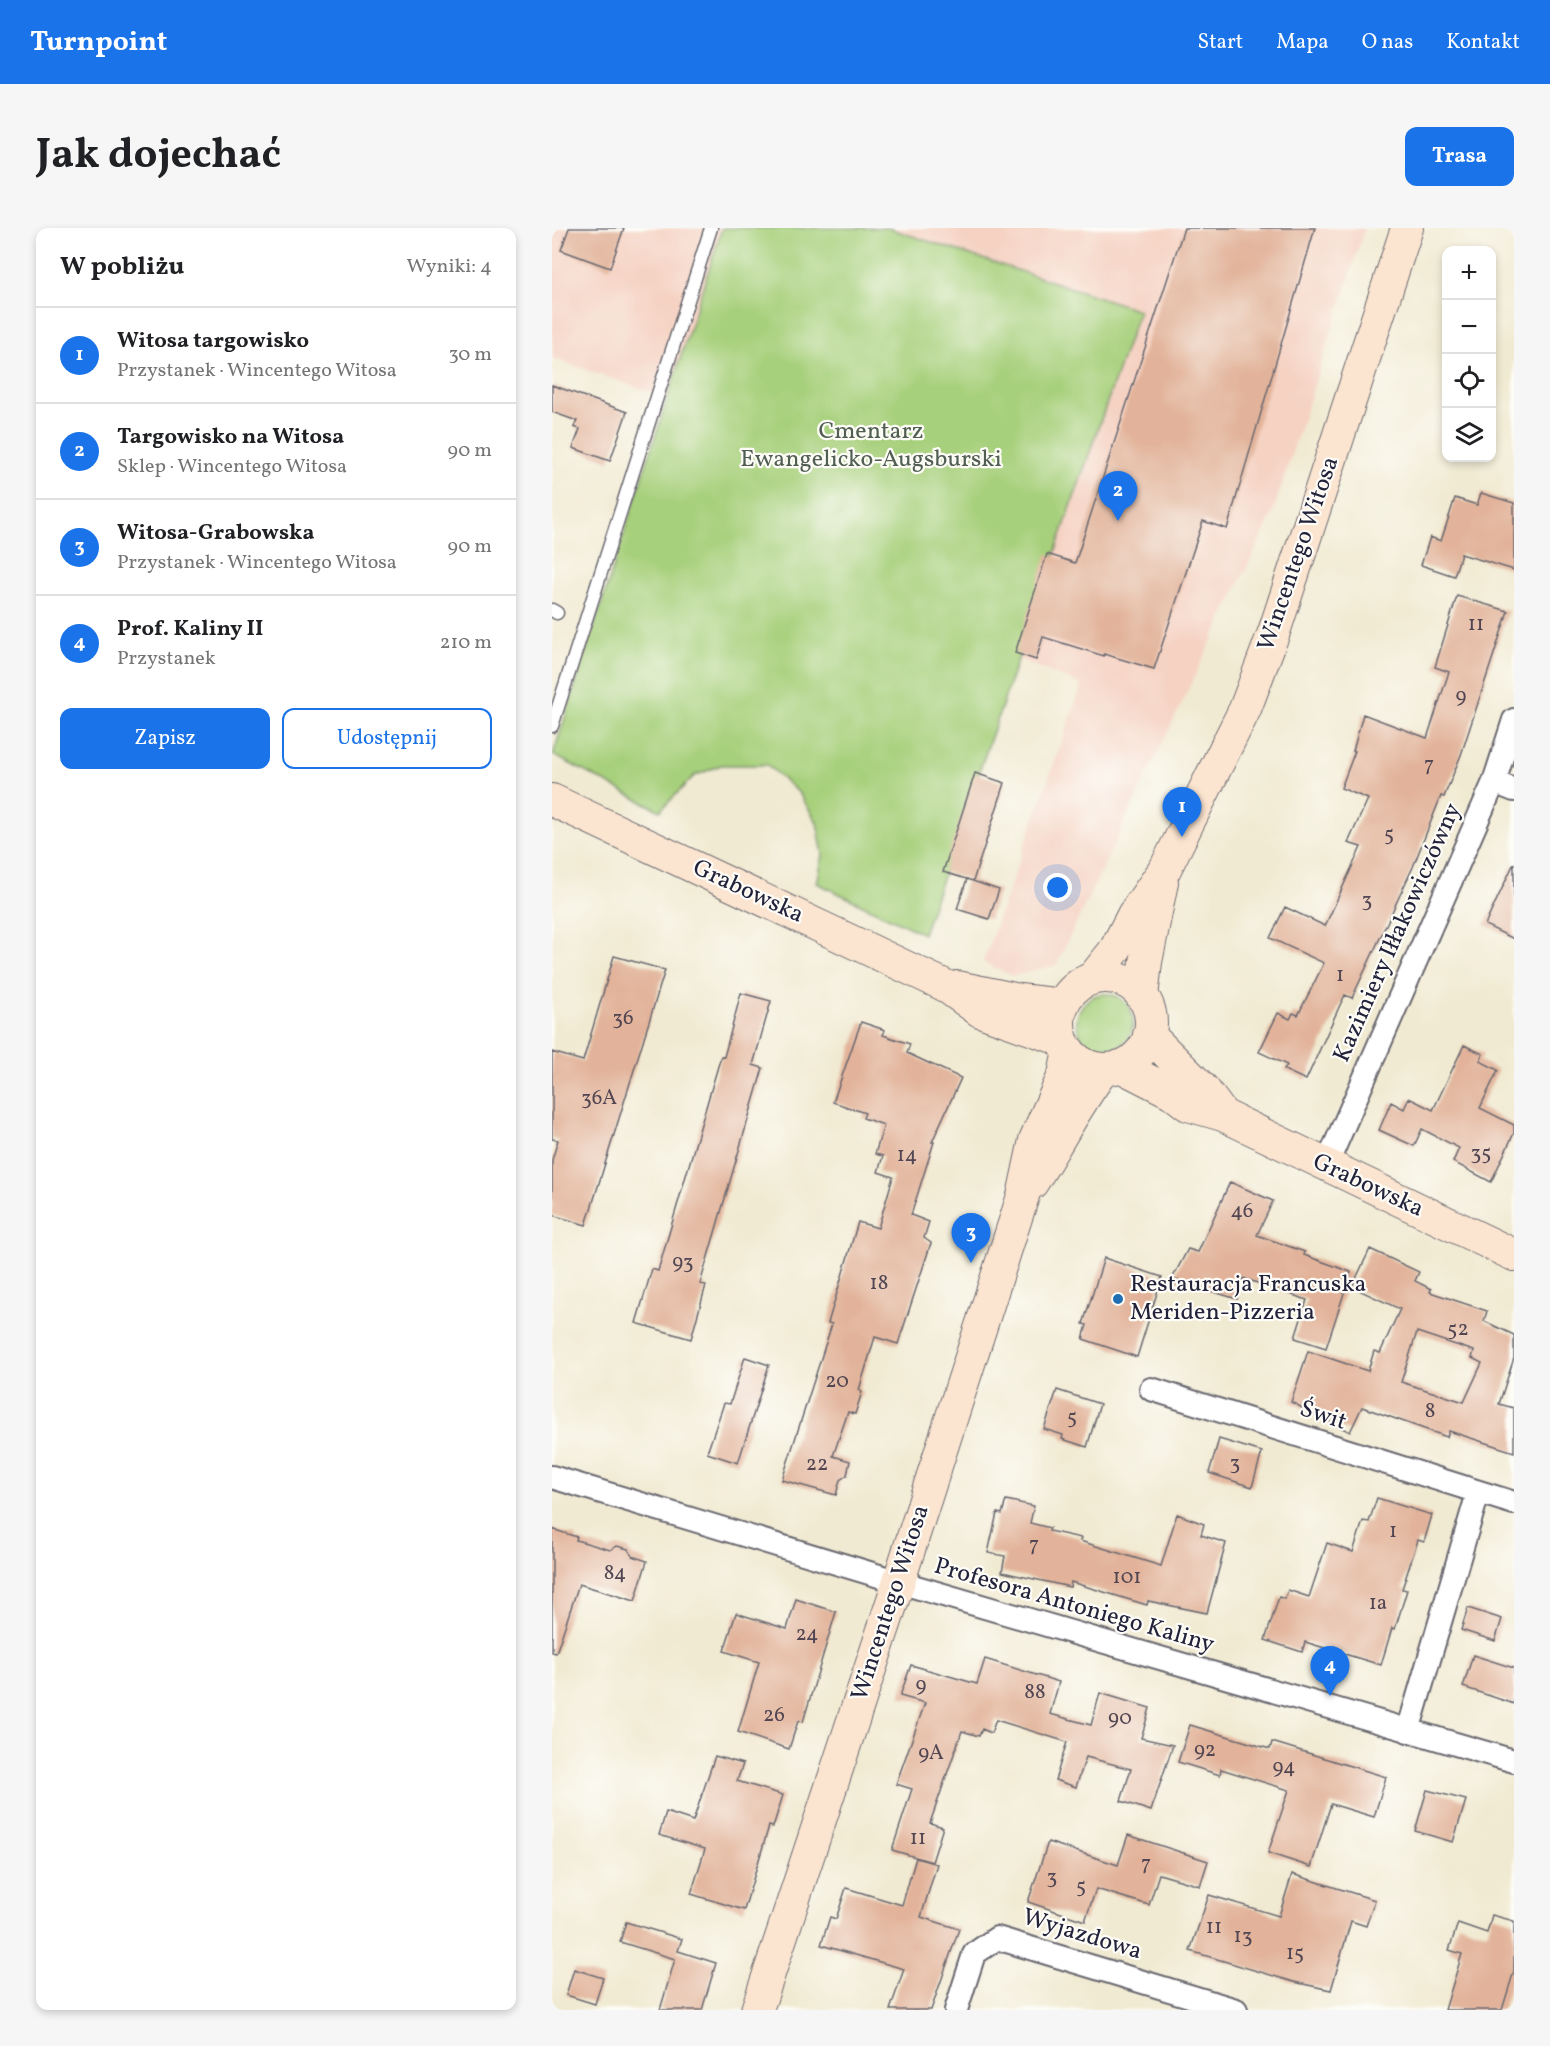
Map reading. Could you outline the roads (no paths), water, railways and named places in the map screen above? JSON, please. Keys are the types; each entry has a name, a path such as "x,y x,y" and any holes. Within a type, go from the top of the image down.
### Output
{"street":[{"name":"Wincentego Witosa","path":"1092,979 1115,950 1133,915 1165,869 1245,709 1266,654 1407,228"},
{"name":"Kazimiery Iłłakowiczówny","path":"1326,1166 1504,786 1514,720"},
{"name":"Grabowska","path":"552,800 944,984 980,1011 1066,1046"},
{"name":"Wincentego Witosa","path":"1142,997 1146,962 1165,869"},
{"path":"1107,977 1120,980 1142,997 1149,1015 1149,1035 1139,1054 1112,1067 1085,1064 1066,1046 1059,1028 1059,1017 1070,993 1080,984 1092,979 1107,977"},
{"name":"Grabowska","path":"944,984 1019,1000 1063,1005"},
{"name":"Grabowska","path":"1149,1035 1204,1090 1223,1115"},
{"name":"Wincentego Witosa","path":"757,2010 899,1582 1023,1196 1035,1140 1064,1075 1066,1046"},
{"name":"Wincentego Witosa","path":"1023,1196 1053,1152 1083,1098 1112,1067"},
{"name":"Grabowska","path":"1112,1067 1171,1092 1188,1105 1223,1115 1514,1255"},
{"name":"Świt","path":"1152,1389 1514,1503"},
{"name":"Profesora Antoniego Kaliny","path":"552,1477 899,1582 1514,1761"},
{"path":"1408,1731 1478,1493"},
{"name":"Wyjazdowa","path":"956,2010 974,1954 997,1938 1236,2010"}],"lane":[{"path":"552,726 711,228"}],"place":[{"name":"Targowisko na Witosa","path":"1118,521"},
{"name":"Witosa targowisko","path":"1182,837"},
{"name":"Witosa-Grabowska","path":"971,1263"},
{"name":"Restauracja Francuska Meriden-Pizzeria","path":"1118,1299"},
{"name":"Prof. Kaliny II","path":"1330,1696"}],"park label":[{"name":"Cmentarz Ewangelicko-Augsburski","path":"871,446"}]}
